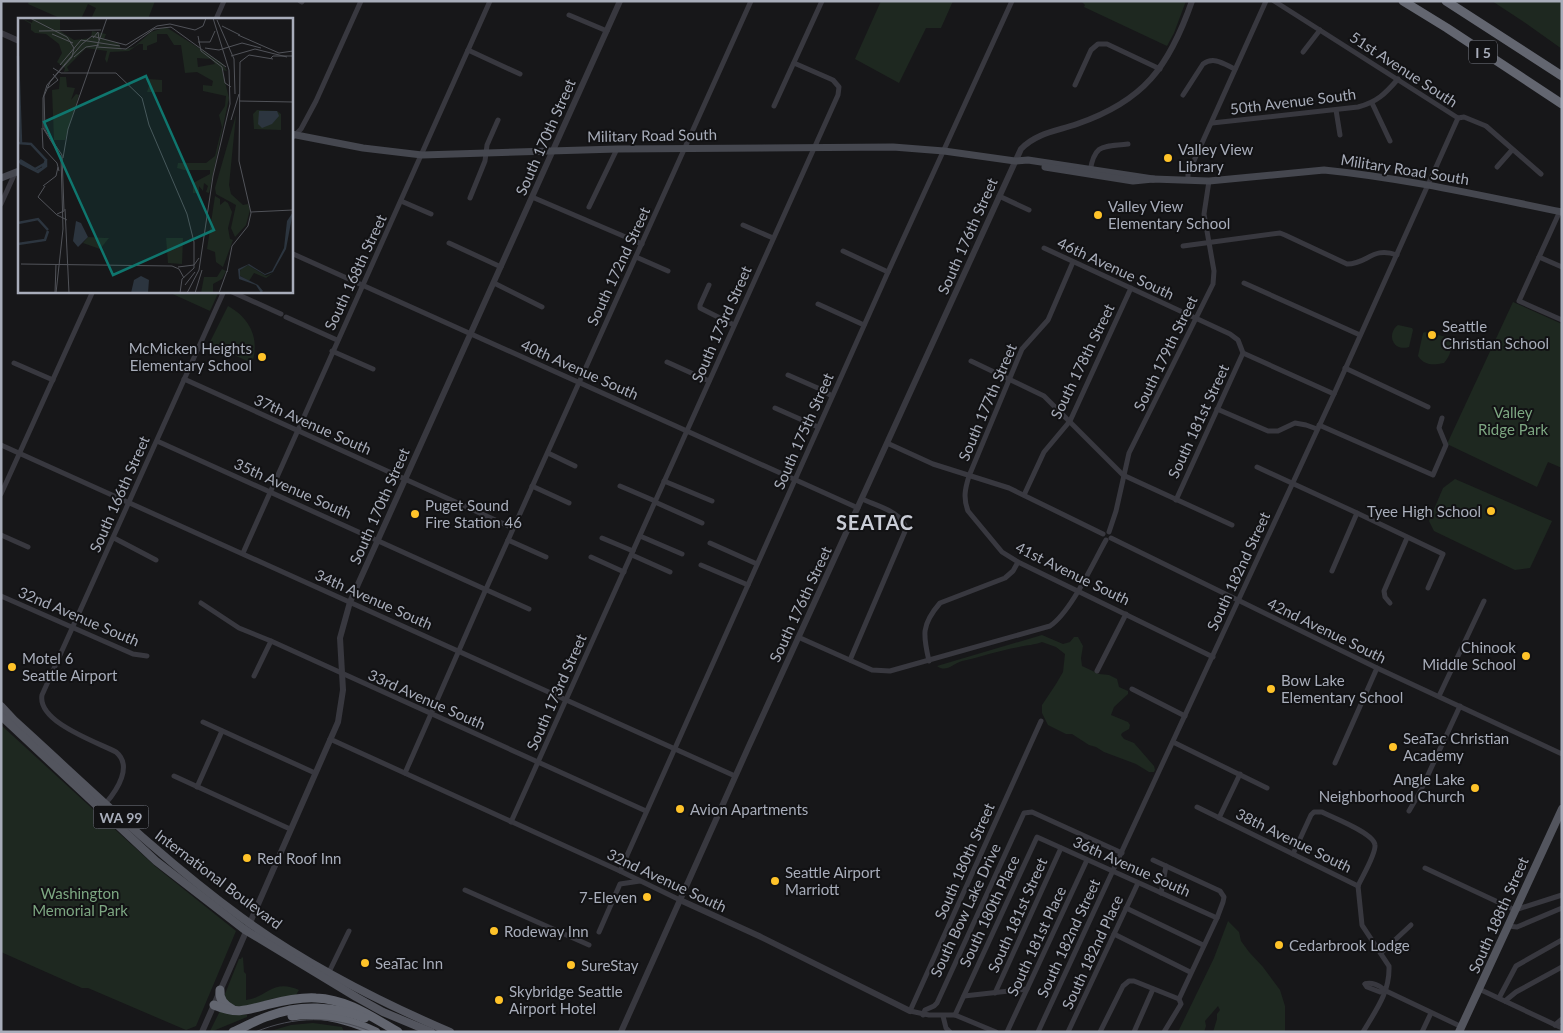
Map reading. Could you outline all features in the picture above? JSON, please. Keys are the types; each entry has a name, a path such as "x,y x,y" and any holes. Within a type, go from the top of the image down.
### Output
{"highway":[{"name":"I 5","path":"1402,1 1447,28 1562,104"},
{"name":"I 5","path":"1446,1 1562,76"},
{"path":"220,990 221,999 226,1005 239,1011"},
{"path":"214,1005 228,1010 239,1011 303,998 328,999 350,1006 397,1032"},
{"path":"236,1031 283,1011 322,1008 360,1016 397,1032"},
{"path":"253,1024 312,1014 348,1021 376,1032"}],"main road":[{"name":"Military Road South","path":"293,136 363,148 422,155 616,149 893,147 944,151 1015,161 1023,164 1090,172 1134,181 1153,179 1209,181 1324,170 1428,185 1561,211"},
{"path":"1,178 17,172"},
{"name":"International Boulevard","path":"1,706 16,722 177,867 249,922 329,972 378,998 450,1032"},
{"name":"International Boulevard","path":"1,716 156,861 246,930 356,997 384,1012 431,1032"},
{"path":"86,796 99,803 106,803"},
{"name":"South 188th Street","path":"1460,1029 1559,821 1562,809"},
{"path":"356,997 364,996 372,1000 378,998"}],"street":[{"path":"216,18 224,1"},
{"path":"293,136 301,129 316,100 361,1"},
{"name":"South 168th Street","path":"243,553 490,1"},
{"name":"South 170th Street","path":"202,1032 338,722 342,705 340,638 350,602 620,1"},
{"name":"South 172nd Street","path":"405,773 513,528 751,1"},
{"path":"774,106 822,1"},
{"name":"South 175th Street","path":"620,871 818,427 1012,1"},
{"path":"1015,161 1021,148 1034,138 1094,118 1118,107 1138,92 1160,69 1179,38 1192,1"},
{"path":"1188,180 1188,174 1266,1"},
{"name":"51st Avenue South","path":"1274,1 1458,118 1464,117 1486,126 1541,174"},
{"path":"568,15 607,31"},
{"path":"1303,52 1320,30"},
{"path":"1,33 18,41"},
{"path":"1075,85 1091,50 1098,44 1107,44 1160,69"},
{"path":"468,50 520,74"},
{"path":"1184,95 1203,64 1207,61 1214,60 1235,69"},
{"name":"South 173rd Street","path":"511,822 838,95 839,87 833,80 794,63"},
{"name":"50th Avenue South","path":"1212,123 1336,110 1372,103 1384,94 1398,79"},
{"path":"1372,103 1390,141"},
{"path":"1336,110 1340,135"},
{"name":"South 182nd Street","path":"1038,1032 1112,871 1128,844 1128,840 1334,394 1458,118"},
{"path":"470,198 485,161 487,145 498,120"},
{"path":"1090,172 1093,156 1098,150 1128,144"},
{"path":"588,207 616,149"},
{"path":"1498,167 1512,150"},
{"name":"South 176th Street","path":"621,1032 798,636 1015,161"},
{"path":"1,204 17,172"},
{"name":"South 179th Street","path":"929,661 1050,626 1078,591 1107,536 1116,511 1129,453 1196,319 1214,278 1204,214 1209,181"},
{"path":"999,196 1029,210"},
{"path":"532,197 642,244"},
{"path":"401,201 430,214"},
{"path":"1561,211 1519,301 1562,320"},
{"path":"743,225 773,238"},
{"path":"1183,246 1209,241 1280,233 1286,234 1347,264 1356,263 1376,253 1389,252 1397,255"},
{"path":"449,243 501,267"},
{"name":"46th Avenue South","path":"1044,248 1230,334 1238,340 1244,353 1334,394"},
{"path":"843,251 888,272"},
{"name":"40th Avenue South","path":"292,253 858,508"},
{"path":"636,257 668,270"},
{"path":"1539,257 1562,267"},
{"name":"South 177th Street","path":"969,476 1022,349 1048,320 1073,262"},
{"path":"1244,282 1360,335"},
{"path":"494,283 542,308"},
{"path":"709,285 700,308 734,325"},
{"name":"South 178th Street","path":"1024,495 1044,452 1070,421 1130,288"},
{"path":"1,494 93,292"},
{"name":"South 166th Street","path":"106,803 111,798 124,772 124,762 118,753 52,718 43,707 43,692 224,292"},
{"path":"232,292 337,340"},
{"path":"818,304 864,325"},
{"path":"332,351 373,369"},
{"name":"South 181st Street","path":"1176,500 1244,353"},
{"path":"971,361 1044,396 1123,475 1232,525"},
{"path":"667,362 709,381"},
{"path":"14,363 53,380"},
{"path":"1345,368 1428,407"},
{"path":"788,375 832,396"},
{"name":"37th Avenue South","path":"184,380 513,528"},
{"path":"775,408 818,427"},
{"path":"1218,408 1268,431 1278,430 1295,423 1318,427 1433,475 1446,445 1439,428 1442,418"},
{"name":"35th Avenue South","path":"157,441 529,609"},
{"name":"42nd Avenue South","path":"887,443 933,464 1001,485 1024,495 1377,668 1562,754"},
{"name":"34th Avenue South","path":"1,445 735,776"},
{"path":"548,453 575,466"},
{"path":"1257,467 1357,512 1443,554 1428,588"},
{"name":"41st Avenue South","path":"969,476 964,499 968,511 1002,552 1018,562 1213,656"},
{"path":"664,481 712,501"},
{"path":"532,486 570,502"},
{"path":"620,486 702,523"},
{"path":"850,660 905,534 905,524 899,516 862,499"},
{"path":"1332,571 1357,512"},
{"path":"1,535 28,547"},
{"path":"640,536 682,554"},
{"path":"114,538 156,560"},
{"path":"602,538 670,572"},
{"path":"1390,603 1385,598 1384,591 1407,538"},
{"path":"508,540 546,557"},
{"path":"710,544 757,564"},
{"path":"590,557 624,572"},
{"path":"798,636 872,670 895,670 929,661 924,637 925,628 934,609 946,599 1005,578 1013,571 1018,562"},
{"path":"701,565 748,586"},
{"name":"32nd Avenue South","path":"1,596 133,654 147,656"},
{"path":"1439,696 1484,601"},
{"name":"33rd Avenue South","path":"201,603 238,628 271,641 646,811"},
{"path":"1097,671 1126,614"},
{"path":"254,676 271,641"},
{"path":"1335,762 1377,668"},
{"path":"1132,690 1185,716"},
{"path":"1409,811 1420,792 1460,706"},
{"name":"South 180th Street","path":"910,1010 1041,721"},
{"path":"203,722 315,773"},
{"path":"197,787 222,731"},
{"name":"32nd Avenue South","path":"330,739 620,871 910,1010 923,1015 955,1015 996,1032"},
{"path":"1173,742 1267,788"},
{"path":"1219,818 1240,774"},
{"path":"174,776 290,829"},
{"name":"38th Avenue South","path":"1197,807 1358,886 1362,925 1389,966 1385,991"},
{"name":"South Bow Lake Drive","path":"923,1015 925,1010 937,1003 1022,817 1026,812 1032,812 1122,852"},
{"path":"1292,854 1314,812 1322,812 1369,835 1375,843 1374,850 1358,886"},
{"name":"36th Avenue South","path":"1037,837 1216,918"},
{"name":"South 180th Place","path":"955,1015 1037,837"},
{"name":"South 181st Street","path":"996,993 1061,848"},
{"name":"South 181st Place","path":"1007,1032 1087,860"},
{"path":"1153,860 1220,892 1224,897 1179,999 1181,1004 1164,1032"},
{"path":"1160,893 1166,866"},
{"path":"1425,868 1515,910 1562,896"},
{"path":"599,932 620,884 641,881"},
{"name":"South 182nd Place","path":"1068,1032 1138,883"},
{"path":"465,890 589,944"},
{"path":"1126,908 1203,945"},
{"path":"1508,926 1517,927 1562,908"},
{"path":"1381,953 1411,926"},
{"path":"329,972 349,931"},
{"path":"1114,934 1190,972"},
{"path":"1499,998 1516,966 1562,940"},
{"path":"1506,1002 1516,992 1562,966"},
{"path":"1100,1032 1123,986 1130,981 1179,999"},
{"path":"964,996 1027,989"},
{"path":"1134,1032 1153,989"},
{"path":"1479,989 1562,1028"},
{"path":"1363,1032 1385,991 1460,1029"},
{"path":"1422,1032 1431,1013"},
{"path":"943,1016 946,1028 950,1032"},
{"path":"1555,1025 1562,1019"}],"green space":[{"path":"29,1 155,1 148,18 91,18 96,8 88,4 81,18 60,18 28,4"},
{"path":"881,1 953,1 941,28 926,28 899,83 855,59"},
{"path":"1081,1 1186,1 1167,46 1084,7 1085,5"},
{"path":"1492,1 1562,1 1562,49 1524,22"},
{"path":"168,292 219,292 210,311"},
{"name":"Valley Ridge Park","path":"1513,302 1562,324 1562,468 1548,462 1537,487 1447,444"},
{"path":"228,306 242,317 251,330 255,346 252,363 211,345 210,342"},
{"path":"1398,325 1412,328 1413,330 1409,347 1399,347 1393,341 1392,333"},
{"path":"1423,333 1451,338 1452,345 1444,363 1430,364 1423,362 1418,356"},
{"path":"1455,479 1552,521 1530,568 1515,570 1434,531 1429,521 1443,488"},
{"path":"1042,635 1063,644 1070,642 1074,637 1078,637 1083,646 1082,666 1099,674 1109,675 1117,679 1119,687 1128,691 1128,694 1114,707 1111,715 1128,722 1130,725 1129,729 1121,735 1124,739 1134,743 1154,766 1154,772 1149,772 1136,764 1089,745 1072,734 1066,734 1048,725 1042,713 1042,705 1063,672 1065,654 1056,647 1042,642 962,661 943,669 937,666"},
{"name":"Washington Memorial Park","path":"1,725 156,867 236,931 196,1026 186,1030 88,988 82,988 1,952"},
{"path":"1228,921 1239,932 1241,941 1280,990 1285,1006 1285,1032 1213,1032 1217,1014 1220,1010 1218,1006 1205,1021 1204,1032 1178,1032 1214,958"},
{"path":"242,957 246,974 246,1000 253,999 276,987 283,986 299,990 296,995 245,1006 230,1005 225,998 225,994 239,959"},
{"path":"220,1011 247,1015 247,1017 210,1031"},
{"path":"313,1023 342,1027 344,1032 267,1032 291,1025"}],"tram line":[{"path":"255,1032 299,1020 328,1020 357,1026 372,1032"}],"place":[{"name":"Valley View Library","path":"1168,158"},
{"name":"Valley View Elementary School","path":"1098,215"},
{"name":"Seattle Christian School","path":"1432,335"},
{"name":"McMicken Heights Elementary School","path":"262,357"},
{"name":"Tyee High School","path":"1491,511"},
{"name":"Puget Sound Fire Station 46","path":"415,514"},
{"name":"Chinook Middle School","path":"1526,656"},
{"name":"Motel 6 Seattle Airport","path":"12,667"},
{"name":"Bow Lake Elementary School","path":"1271,689"},
{"name":"SeaTac Christian Academy","path":"1393,747"},
{"name":"Angle Lake Neighborhood Church","path":"1475,788"},
{"name":"Avion Apartments","path":"680,809"},
{"name":"Red Roof Inn","path":"247,858"},
{"name":"Seattle Airport Marriott","path":"775,881"},
{"name":"7-Eleven","path":"647,897"},
{"name":"Rodeway Inn","path":"494,931"},
{"name":"Cedarbrook Lodge","path":"1279,945"},
{"name":"SeaTac Inn","path":"365,963"},
{"name":"SureStay","path":"571,965"},
{"name":"Skybridge Seattle Airport Hotel","path":"499,1000"}],"district":[{"name":"SEATAC","path":"875,522"}]}
